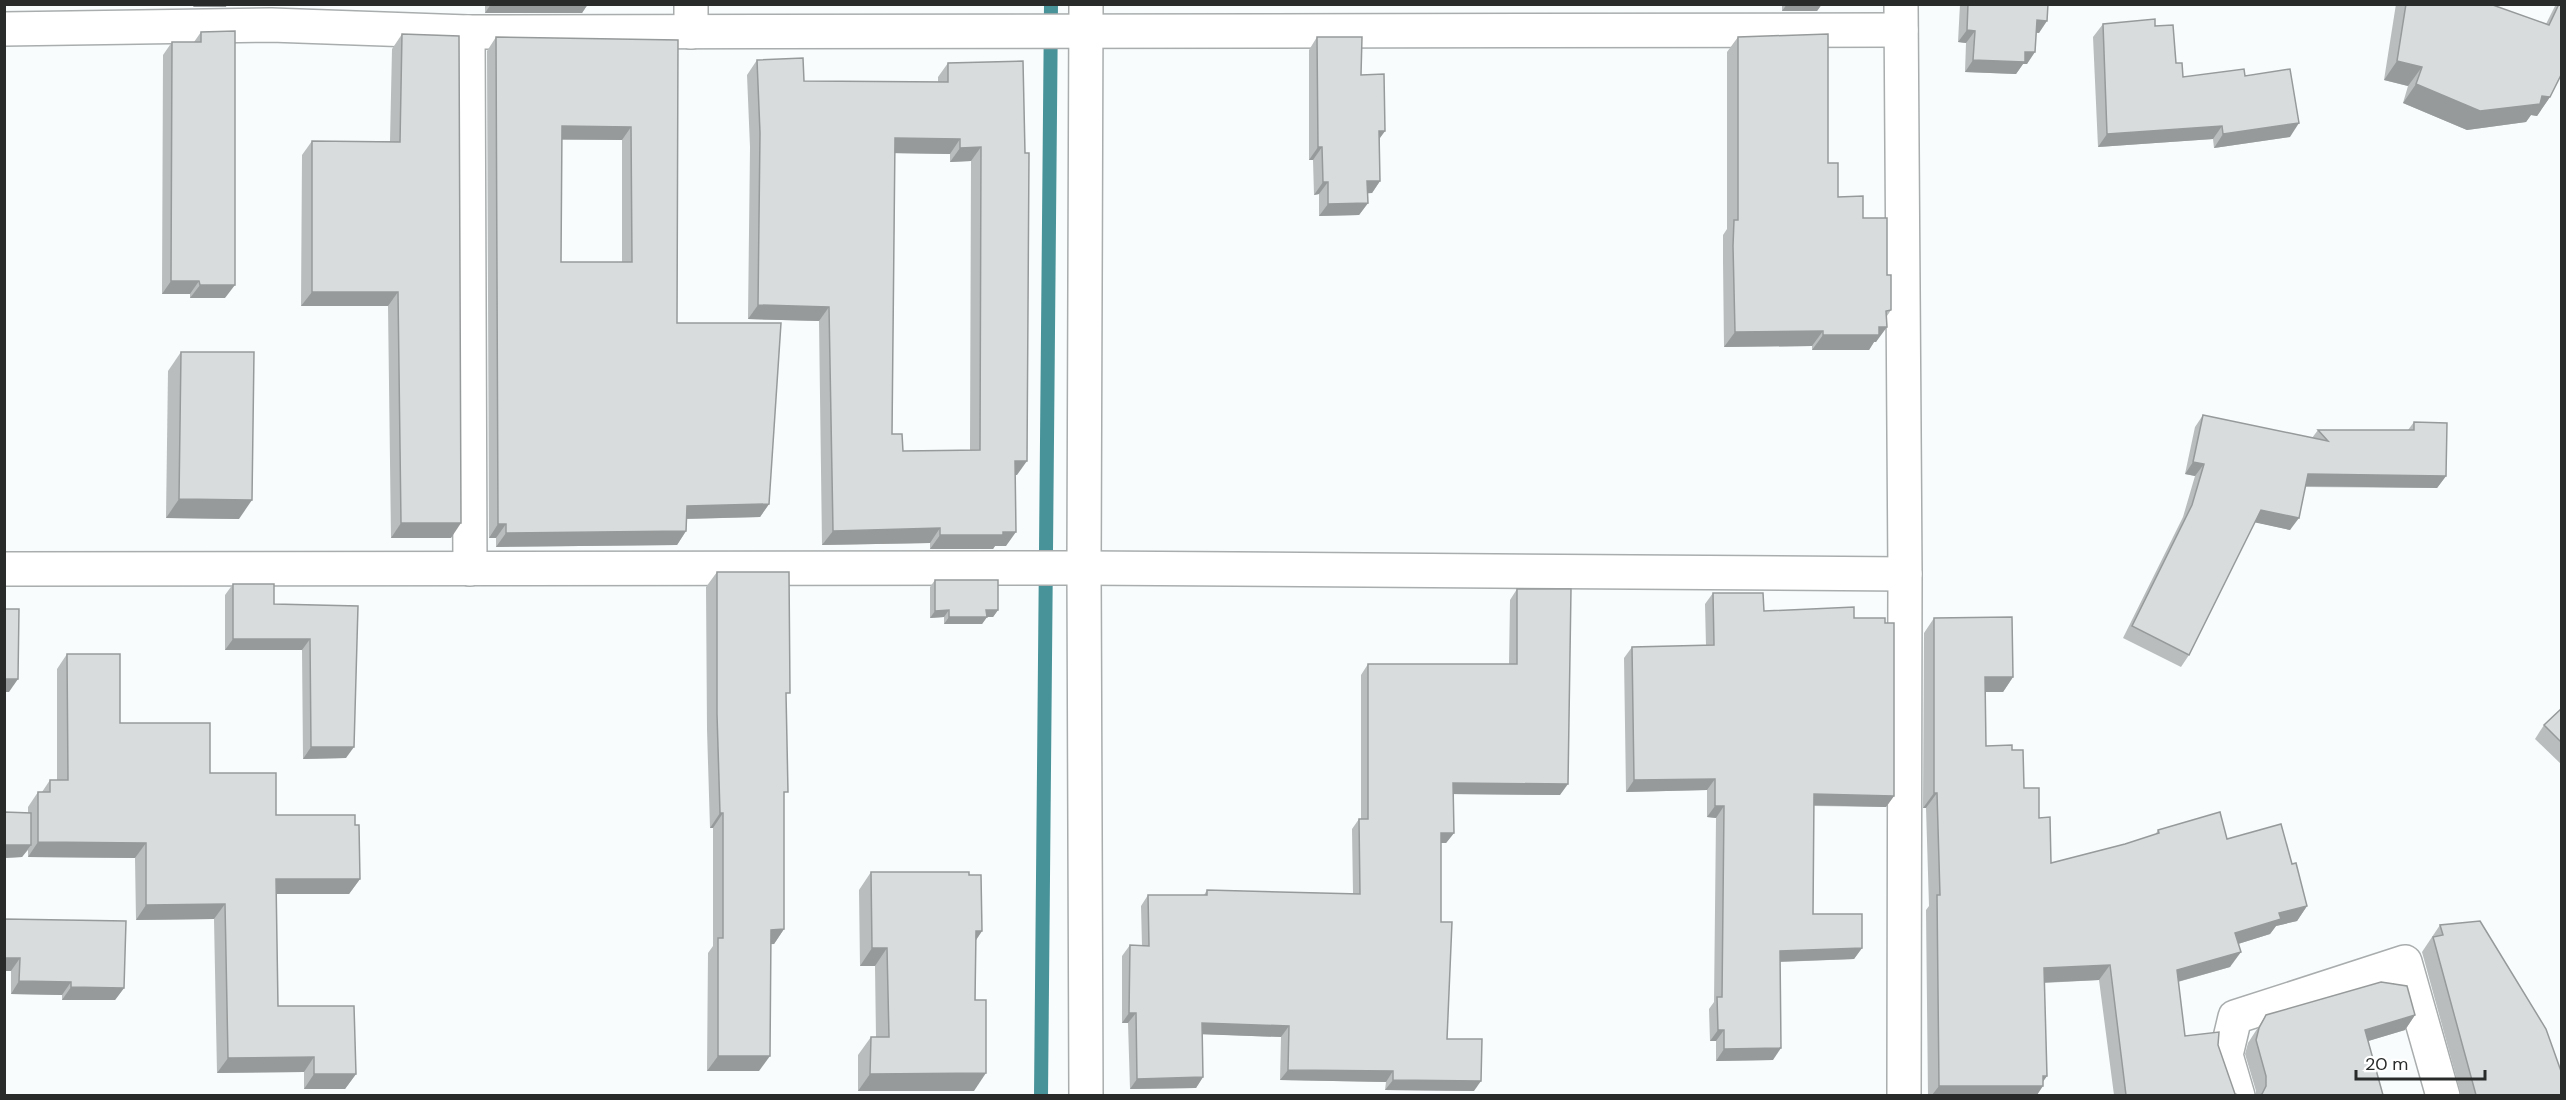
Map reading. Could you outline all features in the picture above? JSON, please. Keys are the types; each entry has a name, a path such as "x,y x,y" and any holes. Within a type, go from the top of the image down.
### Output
{"street":[{"path":"4,29 271,15 468,33 691,18 1068,25 1901,17 1905,574 1904,1095"},
{"path":"1068,25 1061,568 1086,1095"},
{"path":"468,33 470,569"},
{"path":"4,569 1061,568 1905,574"},
{"path":"2238,1095 2226,1055 2235,1017 2405,962 2444,1095"}],"building":[{"path":"1968,4 2048,4 2047,21 2037,20 2035,52 2025,52 2025,62 1973,60 1975,31 1967,30"},
{"path":"2406,4 2490,4 2549,25 2559,4 2562,4 2562,73 2550,97 2542,96 2540,104 2480,111 2416,84 2422,67 2397,61"},
{"path":"2155,19 2155,26 2173,25 2176,63 2182,63 2183,77 2244,69 2245,76 2290,69 2299,123 2223,134 2222,126 2107,134 2103,24"},
{"path":"235,31 235,285 200,285 199,281 171,281 172,42 201,42 201,32"},
{"path":"402,34 459,36 461,523 401,523 398,292 312,292 312,141 400,142"},
{"path":"1828,34 1828,163 1838,163 1838,197 1863,196 1863,218 1887,218 1887,275 1891,275 1891,310 1886,311 1887,327 1879,327 1879,335 1823,335 1823,331 1735,332 1733,246 1734,220 1738,220 1738,37"},
{"path":"496,37 678,40 677,323 781,323 769,504 687,506 686,531 506,533 506,524 498,524","holes":["562,126 631,127 632,262 561,262"]},
{"path":"1317,37 1362,37 1361,75 1384,74 1385,131 1379,131 1380,181 1367,181 1368,203 1328,204 1328,182 1323,182 1322,147 1318,147"},
{"path":"803,58 804,81 948,82 948,63 1023,61 1025,153 1029,153 1027,461 1015,461 1016,532 1003,532 1003,535 940,535 940,528 833,531 829,307 758,305 760,133 757,60","holes":["895,138 960,139 960,148 981,147 980,450 903,451 902,434 892,434"]},
{"path":"181,352 254,352 252,500 179,499"},
{"path":"2203,415 2328,441 2318,430 2414,430 2414,422 2447,423 2446,476 2308,474 2299,518 2261,510 2189,655 2132,626 2192,505 2204,464 2193,462"},
{"path":"717,572 789,572 790,693 786,693 788,792 784,792 784,929 771,930 770,1056 718,1056 718,938 723,938 723,813 720,813 717,714"},
{"path":"935,580 998,580 998,610 986,610 987,617 949,617 949,610 935,611"},
{"path":"233,584 274,584 274,604 358,606 354,747 311,747 310,639 233,639"},
{"path":"1517,589 1571,589 1568,784 1453,783 1454,833 1441,833 1441,922 1452,922 1447,1039 1482,1039 1481,1081 1393,1080 1393,1071 1288,1070 1289,1026 1202,1023 1203,1077 1137,1079 1136,1013 1129,1013 1130,945 1149,946 1148,895 1207,895 1207,890 1360,894 1359,819 1368,819 1368,664 1517,664"},
{"path":"1713,593 1763,593 1764,611 1854,607 1854,618 1885,618 1885,623 1894,623 1894,796 1814,794 1813,914 1862,914 1862,948 1780,951 1781,1048 1724,1049 1724,1030 1718,1030 1717,997 1722,997 1724,806 1715,806 1715,779 1634,780 1632,647 1714,645"},
{"path":"4,609 19,609 18,679 4,679"},
{"path":"2012,617 2013,677 1985,677 1986,746 2012,745 2012,750 2023,750 2024,788 2039,788 2039,818 2050,817 2051,863 2125,844 2159,833 2158,830 2220,812 2227,839 2281,824 2292,864 2296,863 2307,906 2279,913 2281,919 2235,933 2241,952 2177,970 2185,1036 2219,1032 2218,1045 2235,1094 2238,1095 2126,1095 2110,965 2044,968 2047,1076 2043,1076 2043,1086 1939,1086 1937,895 1940,895 1937,793 1934,793 1934,618"},
{"path":"67,654 120,654 120,723 210,723 210,773 276,773 276,815 355,815 355,825 359,825 360,879 276,879 278,1006 354,1006 356,1074 314,1074 314,1057 228,1058 225,904 146,905 146,843 38,842 38,792 50,792 50,780 68,780"},
{"path":"2562,708 2562,743 2544,725"},
{"path":"4,812 31,813 31,845 4,845"},
{"path":"871,872 969,872 969,875 981,875 982,931 976,931 975,1000 986,1000 986,1073 870,1074 871,1037 889,1037 887,948 872,948"},
{"path":"4,919 126,921 124,988 71,987 71,982 19,981 20,958 4,958"},
{"path":"2480,921 2546,1029 2562,1074 2562,1095 2476,1095 2433,937 2443,935 2440,925"},
{"path":"2381,982 2407,986 2415,1015 2365,1030 2383,1095 2260,1095 2266,1086 2266,1076 2256,1040 2266,1015"}],"waterway":[{"path":"1041,1096 1051,4"}]}
